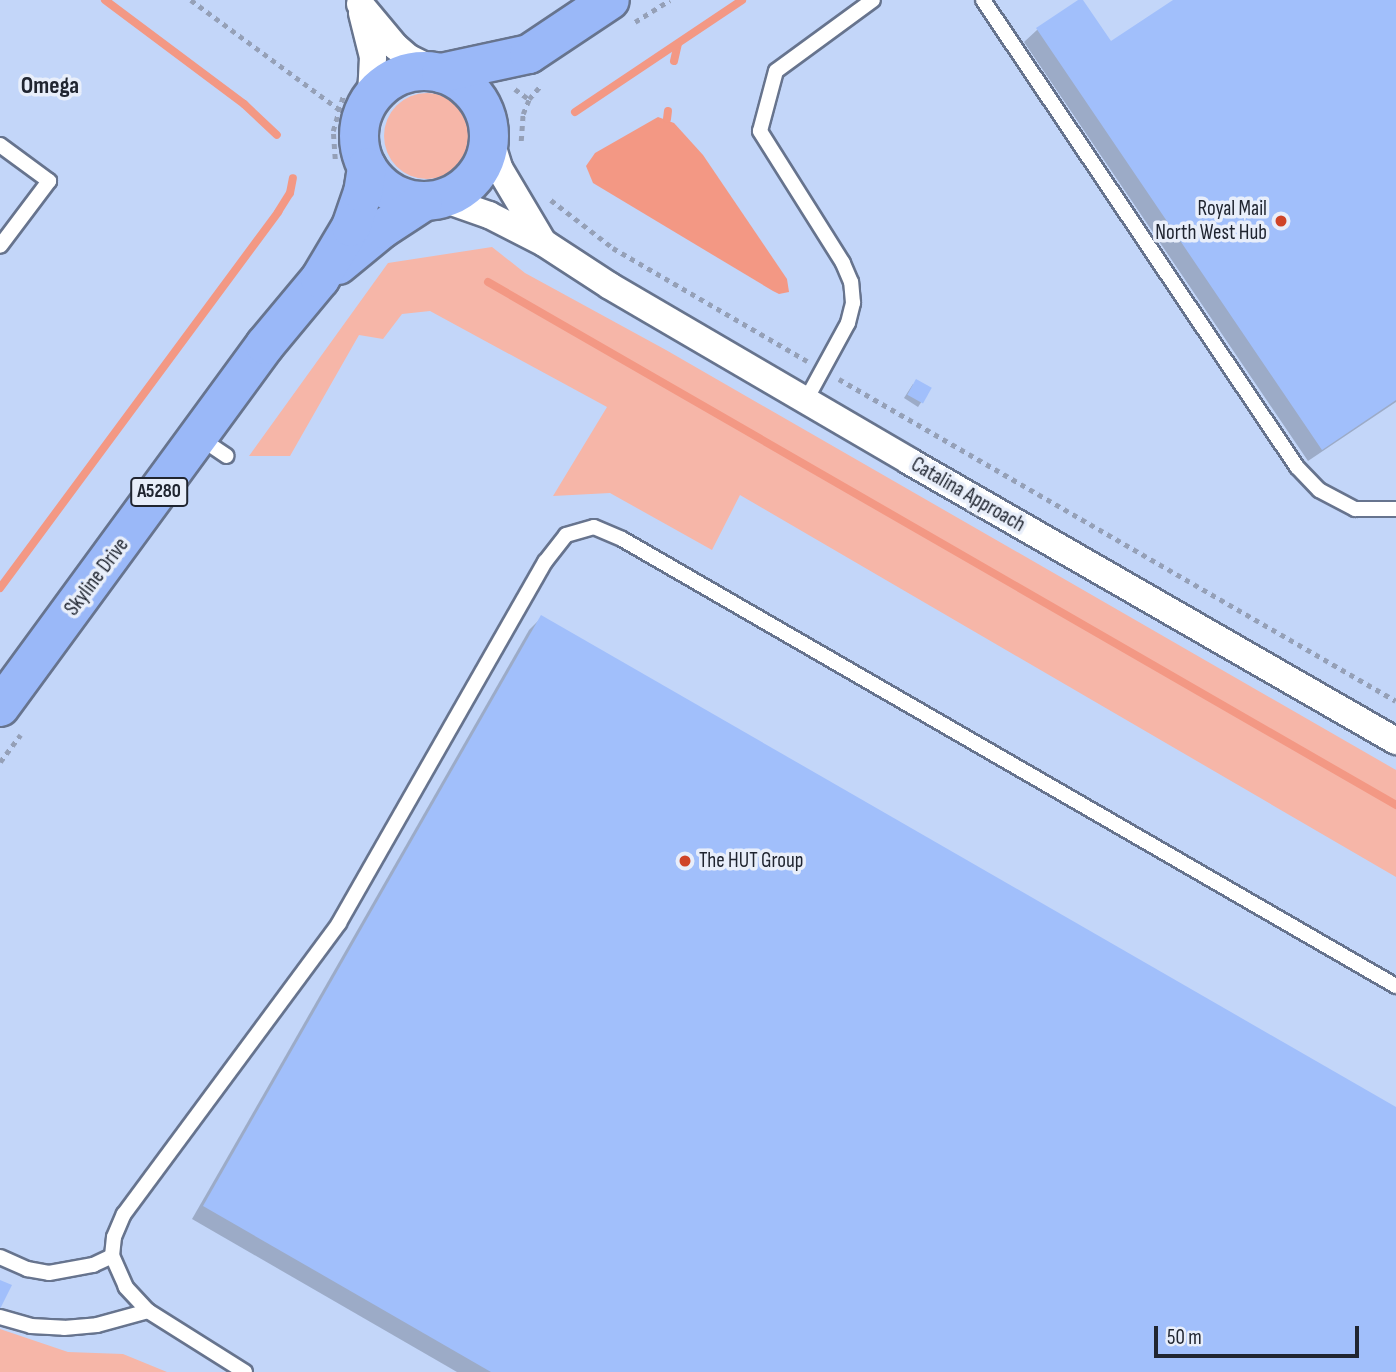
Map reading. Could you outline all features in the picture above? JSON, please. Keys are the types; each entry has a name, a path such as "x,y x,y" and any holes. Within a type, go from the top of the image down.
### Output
{"main road":[{"name":"A5280","path":"538,66 416,71 397,76 355,103 360,149 376,181 390,192 406,199 433,201 461,191 475,178 485,162 538,66 618,14"},
{"path":"438,72 471,90 500,137"},
{"name":"Skyline Drive","path":"9,721 213,447 265,345 320,279 351,227 363,193 367,167"},
{"name":"Skyline Drive","path":"320,279 380,230 433,201"}],"street":[{"path":"355,103 373,57 360,4 395,46 409,58 438,72"},
{"name":"Catalina Approach","path":"500,137 499,168 544,243"},
{"name":"Catalina Approach","path":"433,201 489,215 544,243 610,286 1396,741"}],"lane":[{"path":"806,400 848,323 853,303 851,282 843,263 760,131 776,71 873,0"},
{"path":"983,0 1297,467 1320,489 1354,509 1396,509"},
{"path":"0,145 49,181 0,246"},
{"path":"245,1372 148,1311 126,1287 113,1256 114,1237 124,1214 340,923 545,562 566,535 594,527 622,539 1396,986"},
{"path":"0,1257 27,1269 49,1273 82,1269 113,1256"},
{"path":"0,1317 31,1326 64,1328 97,1325 148,1311"}],"path":[{"path":"191,0 355,103"},
{"path":"618,14 670,0"},
{"path":"500,137 523,114 538,66"},
{"path":"547,196 613,248 770,340"},
{"path":"878,402 1396,701"},
{"path":"0,762 9,721"}],"shaded area":[{"path":"0,0 1396,0 1396,1372 0,1372"},
{"path":"427,93 444,96 458,105 467,119 470,136 467,153 458,167 444,176 427,179 410,176 396,167 387,153 384,136 387,119 396,105 410,96"},
{"path":"658,117 674,123 703,155 787,279 789,292 779,294 773,291 593,183 586,166 595,153"},
{"path":"492,247 525,273 666,350 1396,770 1396,877 740,495 712,550 610,493 553,496 607,407 430,311 402,314 383,339 359,335 290,456 249,456 388,263"},
{"path":"0,1329 68,1352 123,1354 167,1372 0,1372"}],"building":[{"name":"Royal Mail North West Hub","path":"1078,0 1083,0 1111,41 1173,0 1396,0 1396,400 1322,450 1036,28"},
{"path":"916,379 932,388 923,403 907,395"},
{"name":"The HUT Group","path":"541,615 1396,1107 1396,1372 491,1372 203,1206"},
{"path":"0,1280 12,1285 0,1309"}],"waterway":[{"path":"105,0 244,104 277,135"},
{"path":"575,112 742,0"},
{"path":"674,61 678,44"},
{"path":"667,119 668,111"},
{"path":"0,588 278,212 290,193 293,178"},
{"path":"488,282 1396,805"}],"place":[{"name":"Royal Mail North West Hub","path":"1281,221"},
{"name":"The HUT Group","path":"685,861"}],"district":[{"name":"Omega","path":"50,86"}]}
